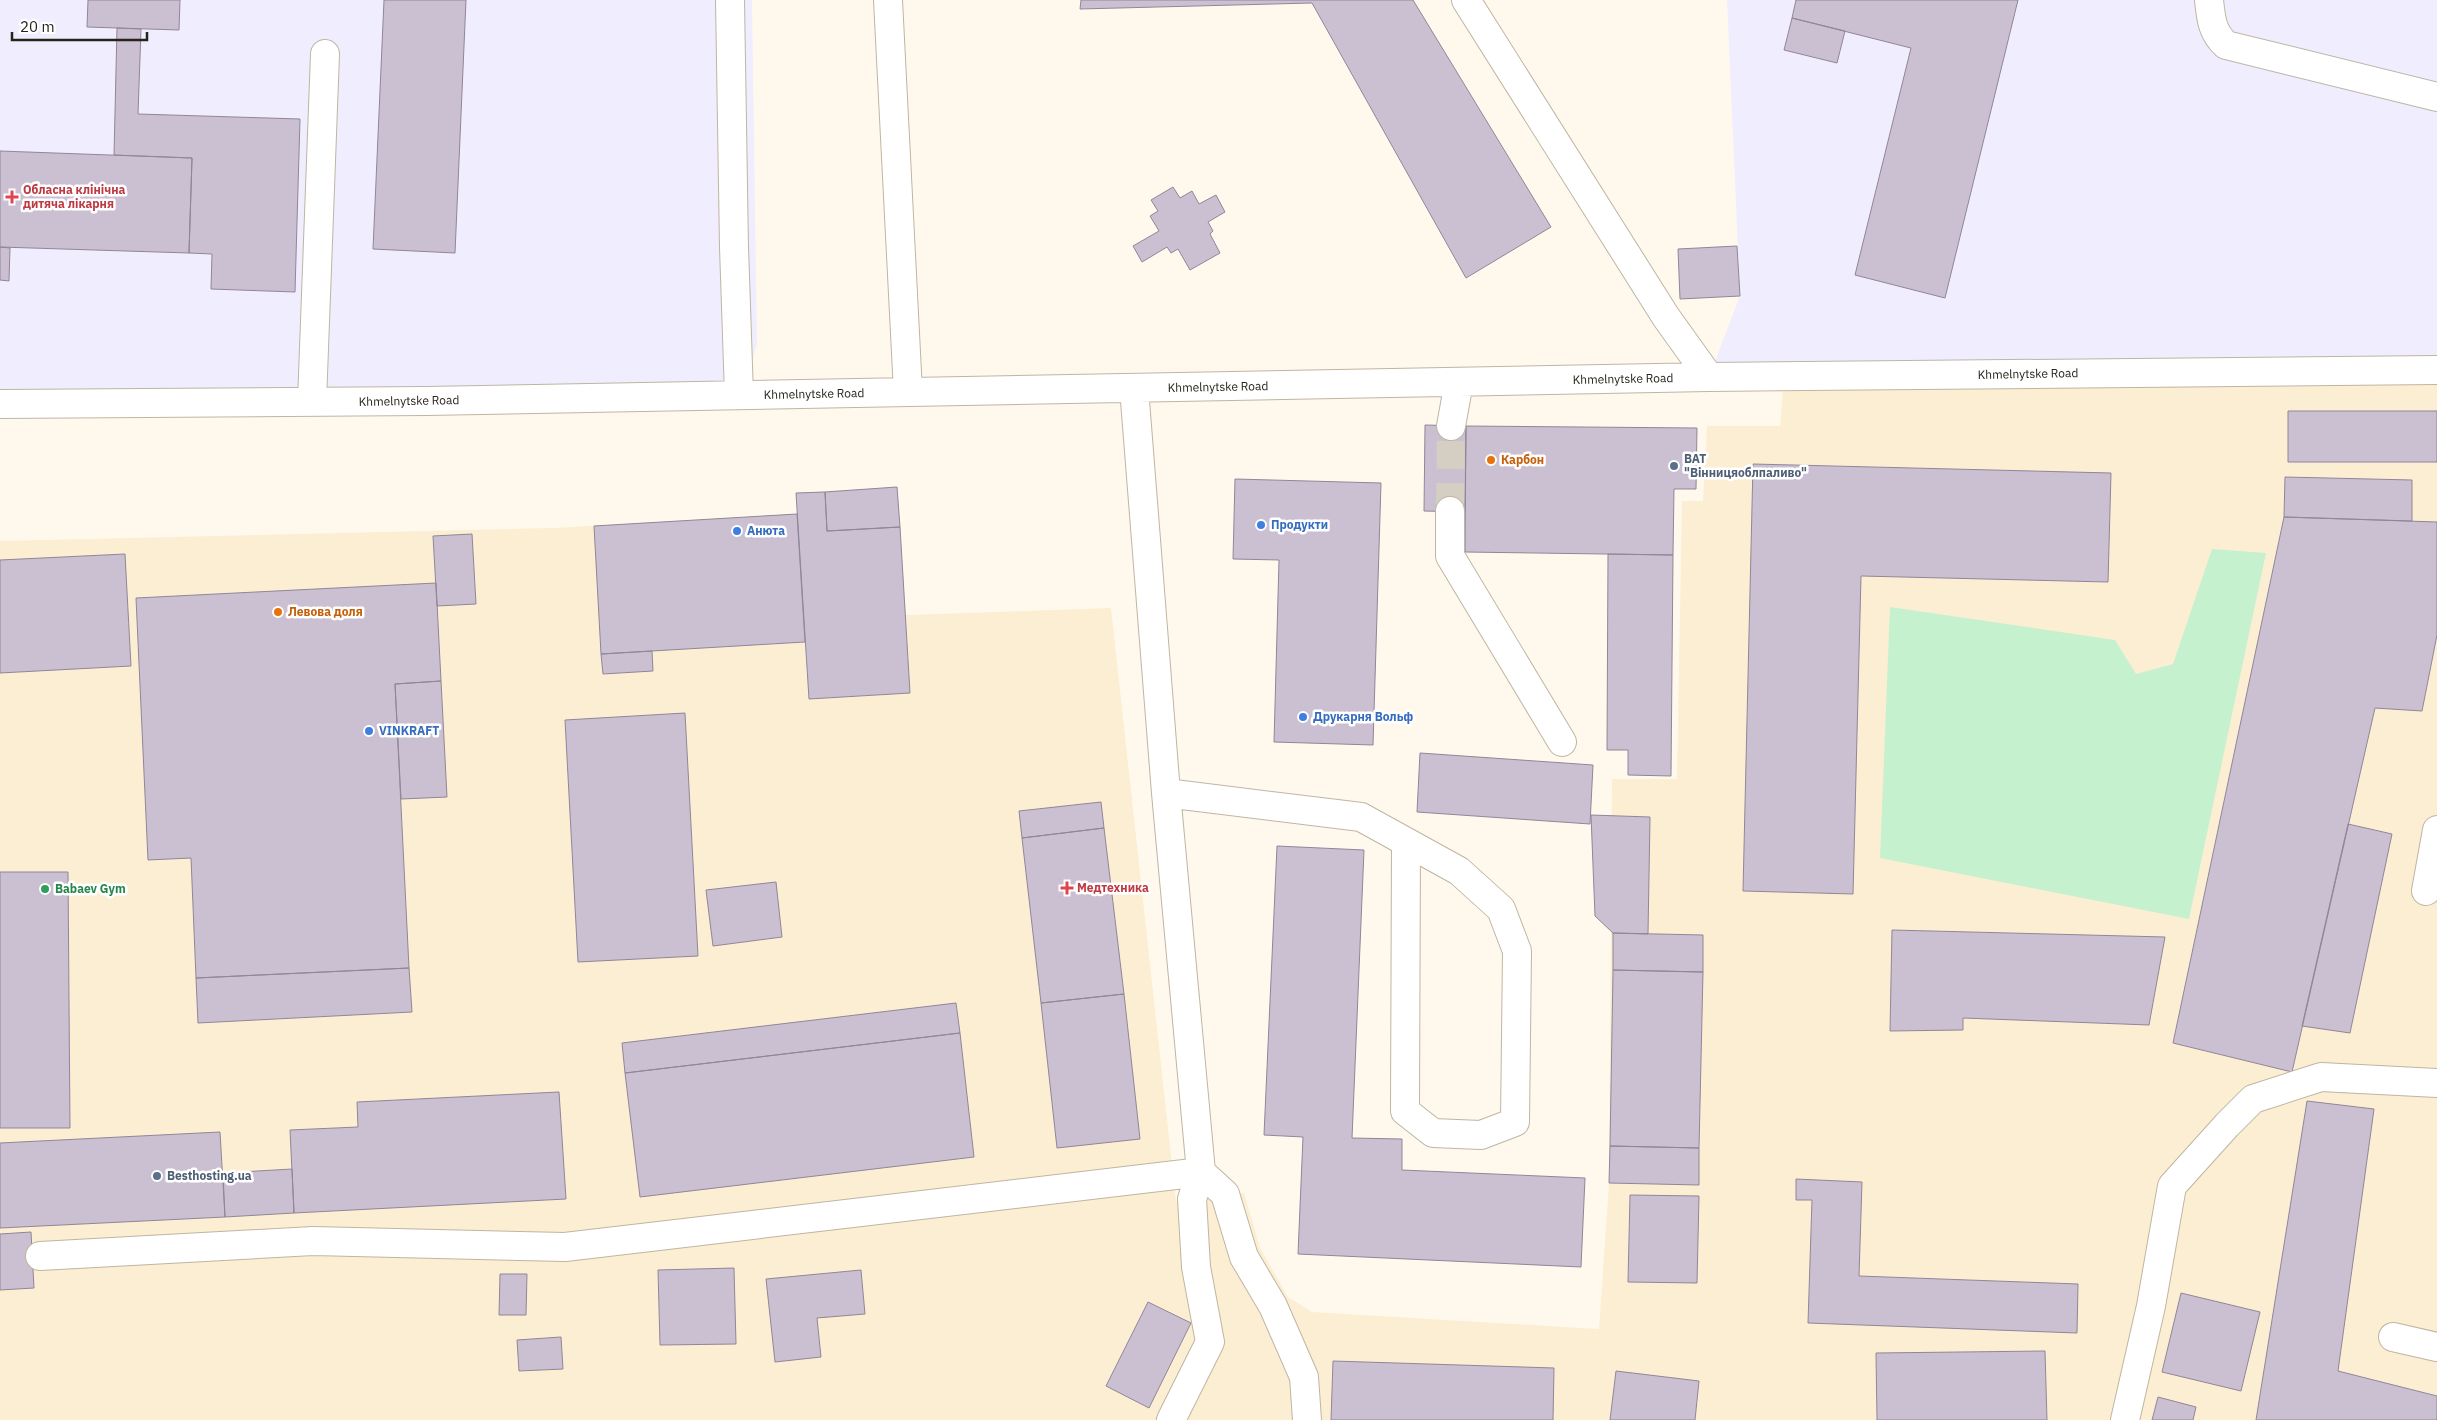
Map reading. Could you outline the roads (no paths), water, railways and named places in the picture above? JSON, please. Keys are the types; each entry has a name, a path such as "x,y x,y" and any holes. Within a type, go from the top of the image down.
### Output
{"street":[{"path":"730,0 734,247 739,395"},
{"path":"888,0 908,392"},
{"path":"1466,0 1666,317 1709,377"},
{"path":"2209,0 2211,22 2216,36 2226,45 2437,97"},
{"path":"312,402 325,54"},
{"name":"Khmelnytske Road","path":"0,404 312,402 1709,377 2437,370"},
{"path":"1450,426 1459,382"},
{"path":"1134,388 1166,792 1201,1172 1192,1199 1196,1268 1210,1342 1171,1420"},
{"path":"1450,511 1450,556 1562,742"},
{"path":"1166,792 1361,817 1406,842 1458,872 1501,909 1517,950 1516,1122 1481,1135 1433,1133 1405,1111 1406,842"},
{"path":"2426,891 2437,830"},
{"path":"2126,1420 2151,1306 2172,1186 2227,1125 2253,1099 2321,1077 2437,1083"},
{"path":"40,1256 313,1241 565,1247 1201,1172 1225,1194 1244,1257 1273,1306 1304,1377 1307,1420"},
{"path":"2393,1337 2437,1347"}],"tunnel":[{"path":"1450,511 1451,426"}],"place":[{"name":"Обласна клінічна дитяча лікарня","path":"12,197"},
{"name":"Карбон","path":"1491,460"},
{"name":"ВАТ \"Вінницяоблпаливо\"","path":"1674,466"},
{"name":"Продукти","path":"1261,525"},
{"name":"Анюта","path":"737,531"},
{"name":"Левова доля","path":"278,612"},
{"name":"Друкарня Вольф","path":"1303,717"},
{"name":"VINKRAFT","path":"369,731"},
{"name":"Медтехника","path":"1067,888"},
{"name":"Babaev Gym","path":"45,889"},
{"name":"Besthosting.ua","path":"157,1176"}]}
